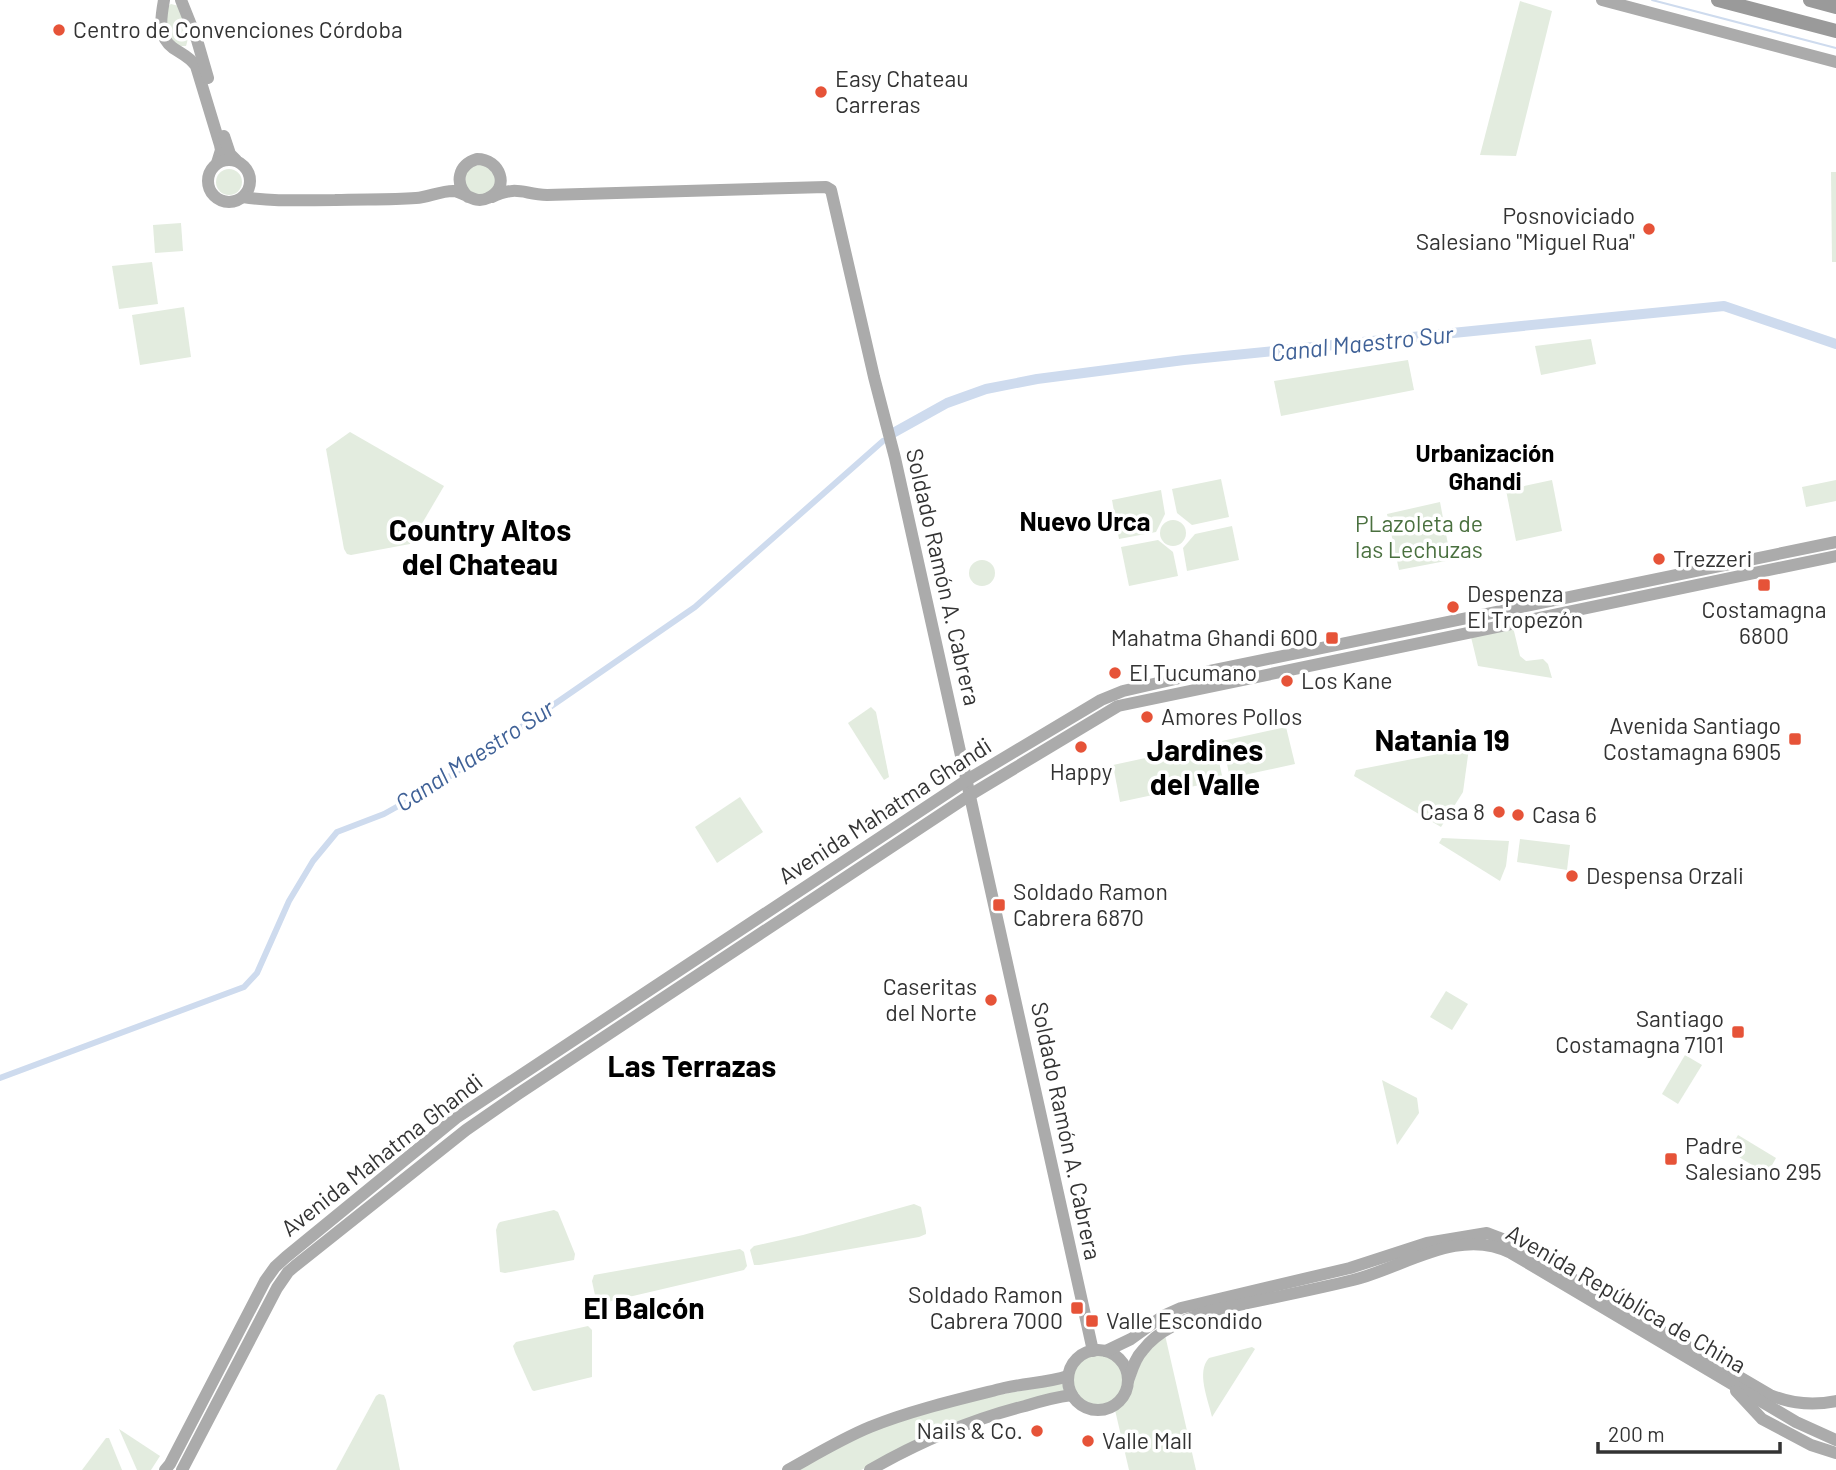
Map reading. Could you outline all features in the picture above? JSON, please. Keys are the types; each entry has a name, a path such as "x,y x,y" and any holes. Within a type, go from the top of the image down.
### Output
{"highway":[{"path":"1718,0 1836,32"},
{"path":"1810,0 1836,7"}],"main road":[{"path":"1602,0 1836,62"},
{"path":"236,160 228,148 197,40 182,2 164,3 161,24 163,36 172,47 196,65 220,145 217,163 208,178 212,194 221,201 237,201 251,186 249,172"},
{"path":"182,53 189,50 197,40"},
{"path":"217,163 229,159 241,163 258,190 274,201"},
{"path":"406,198 444,184 468,162 477,159 487,160 505,177 516,183 573,194"},
{"path":"492,197 500,184 497,168"},
{"path":"461,170 459,185 468,197"},
{"name":"Soldado Ramón A. Cabrera","path":"573,194 825,187 831,190 1099,1351"},
{"path":"243,197 274,201 418,198 452,191 482,200 514,189 540,195 573,194"},
{"name":"Avenida Mahatma Ghandi","path":"165,1470 265,1281 286,1256 456,1118 967,780 1101,700 1123,691 1210,671 1836,542"},
{"name":"Avenida Mahatma Ghandi","path":"183,1470 277,1288 295,1266 466,1130 970,795 1099,718 1127,703 1836,556"},
{"name":"Avenida República de China","path":"1099,1351 1131,1339 1181,1308 1350,1268 1412,1247 1487,1233 1508,1241 1770,1395 1809,1404 1836,1401"},
{"name":"Avenida República de China","path":"1128,1381 1138,1357 1148,1344 1168,1329 1207,1312 1354,1280 1427,1253 1477,1244 1493,1245 1784,1415 1836,1440"},
{"path":"1099,1351 1119,1359 1127,1373 1128,1381 1116,1404 1103,1410 1094,1410 1078,1402 1072,1395 1068,1377 1070,1369 1079,1357 1099,1351"},
{"path":"788,1470 845,1439 886,1421 1004,1388 1068,1377"},
{"path":"1726,1380 1762,1419 1811,1445 1836,1453"},
{"path":"870,1470 955,1428 1005,1411 1072,1395"},
{"path":"1784,1415 1783,1405 1793,1402"}],"green space":[{"path":"1520,1 1552,11 1516,156 1480,155"},
{"path":"171,4 179,6 187,32 186,46 178,46 165,32 167,7"},
{"path":"486,163 497,180 489,194 472,195 465,190 466,168"},
{"path":"229,169 238,173 242,182 238,191 229,195 220,191 216,182 220,173"},
{"path":"1831,172 1836,172 1836,262 1832,262"},
{"path":"181,223 183,251 155,253 153,225"},
{"path":"152,262 158,304 119,309 112,266"},
{"path":"184,307 191,357 140,365 132,315"},
{"path":"1591,339 1596,364 1541,375 1535,346"},
{"path":"1408,360 1414,390 1281,416 1274,381"},
{"path":"350,432 444,486 410,544 351,555 344,549 326,449"},
{"path":"1221,479 1229,517 1192,525 1177,513 1172,489"},
{"path":"1552,480 1562,531 1516,541 1506,490"},
{"path":"1836,480 1836,501 1806,507 1802,487"},
{"path":"1161,490 1165,514 1156,532 1119,539 1112,500"},
{"name":"PLazoleta de las Lechuzas","path":"1440,502 1451,560 1399,570 1387,514"},
{"path":"1173,520 1182,524 1186,533 1182,542 1173,546 1164,542 1160,533 1164,524"},
{"path":"1232,526 1239,560 1187,571 1183,548 1195,534"},
{"path":"1158,540 1173,552 1178,576 1129,586 1121,547"},
{"path":"982,560 991,564 995,573 991,582 982,586 973,582 969,573 973,564"},
{"path":"1513,627 1520,656 1526,661 1543,659 1548,664 1552,678 1478,666 1471,637"},
{"path":"871,707 876,712 889,777 884,780 848,723"},
{"path":"1286,727 1295,764 1230,778 1222,741"},
{"path":"1215,743 1223,780 1120,802 1113,765"},
{"path":"1469,748 1463,792 1441,827 1354,776 1356,770"},
{"path":"740,797 763,832 717,863 695,827"},
{"path":"1442,838 1509,841 1506,866 1500,881 1439,843"},
{"path":"1520,839 1570,845 1567,870 1517,862"},
{"path":"1446,991 1468,1004 1452,1030 1430,1017"},
{"path":"1685,1055 1702,1065 1678,1104 1662,1094"},
{"path":"1382,1080 1417,1098 1419,1113 1397,1145"},
{"path":"1738,1135 1776,1158 1767,1174 1729,1151"},
{"path":"914,1204 921,1207 926,1231 926,1234 919,1237 754,1265 750,1250 754,1246"},
{"path":"554,1210 558,1212 575,1254 574,1260 500,1272 496,1230 498,1224"},
{"path":"740,1249 744,1252 747,1266 744,1270 603,1303 596,1300 592,1281 594,1275"},
{"path":"588,1326 592,1330 592,1377 532,1390 513,1346 516,1342"},
{"path":"1165,1335 1196,1470 1129,1470 1115,1410 1126,1400 1144,1357"},
{"path":"1252,1347 1255,1349 1212,1417 1204,1386 1205,1364 1209,1358"},
{"path":"1097,1351 1116,1359 1124,1378 1116,1397 1097,1405 1078,1397 1070,1378 1078,1359"},
{"path":"1063,1383 1065,1391 921,1441 861,1470 795,1470 862,1435 904,1419 963,1403"},
{"path":"384,1395 386,1400 400,1470 336,1470 376,1396"},
{"path":"119,1429 160,1456 151,1470 137,1470"},
{"path":"106,1438 109,1438 122,1470 82,1470"}],"waterway":[{"path":"1652,0 1836,48"},
{"name":"Canal Maestro Sur","path":"893,433 947,403 986,389 1037,379 1184,360 1724,306 1836,344"},
{"name":"Canal Maestro Sur","path":"0,1078 244,987 257,973 289,901 313,861 337,832 384,814 443,781 695,607 883,441"}],"place":[{"name":"Centro de Convenciones Córdoba","path":"59,30"},
{"name":"Easy Chateau Carreras","path":"821,92"},
{"name":"Posnoviciado Salesiano \"Miguel Rua\"","path":"1649,229"},
{"name":"Trezzeri","path":"1659,559"},
{"name":"Costamagna 6800","path":"1764,585"},
{"name":"Despenza El Tropezón","path":"1453,607"},
{"name":"Mahatma Ghandi 600","path":"1332,638"},
{"name":"El Tucumano","path":"1115,673"},
{"name":"Los Kane","path":"1287,681"},
{"name":"Amores Pollos","path":"1147,717"},
{"name":"Avenida Santiago Costamagna 6905","path":"1795,739"},
{"name":"Happy","path":"1081,747"},
{"name":"Casa 8","path":"1499,812"},
{"name":"Casa 6","path":"1518,815"},
{"name":"Despensa Orzali","path":"1572,876"},
{"name":"Soldado Ramon Cabrera 6870","path":"999,905"},
{"name":"Caseritas del Norte","path":"991,1000"},
{"name":"Santiago Costamagna 7101","path":"1738,1032"},
{"name":"Padre Salesiano 295","path":"1671,1159"},
{"name":"Soldado Ramon Cabrera 7000","path":"1077,1308"},
{"name":"Valle Escondido","path":"1092,1321"},
{"name":"Nails & Co.","path":"1037,1431"},
{"name":"Valle Mall","path":"1088,1441"}],"district":[{"name":"Urbanización Ghandi","path":"1485,468"},
{"name":"Nuevo Urca","path":"1085,522"},
{"name":"Country Altos del Chateau","path":"480,548"},
{"name":"Natania 19","path":"1442,741"},
{"name":"Jardines del Valle","path":"1205,768"},
{"name":"Las Terrazas","path":"692,1067"},
{"name":"El Balcón","path":"644,1309"}]}
